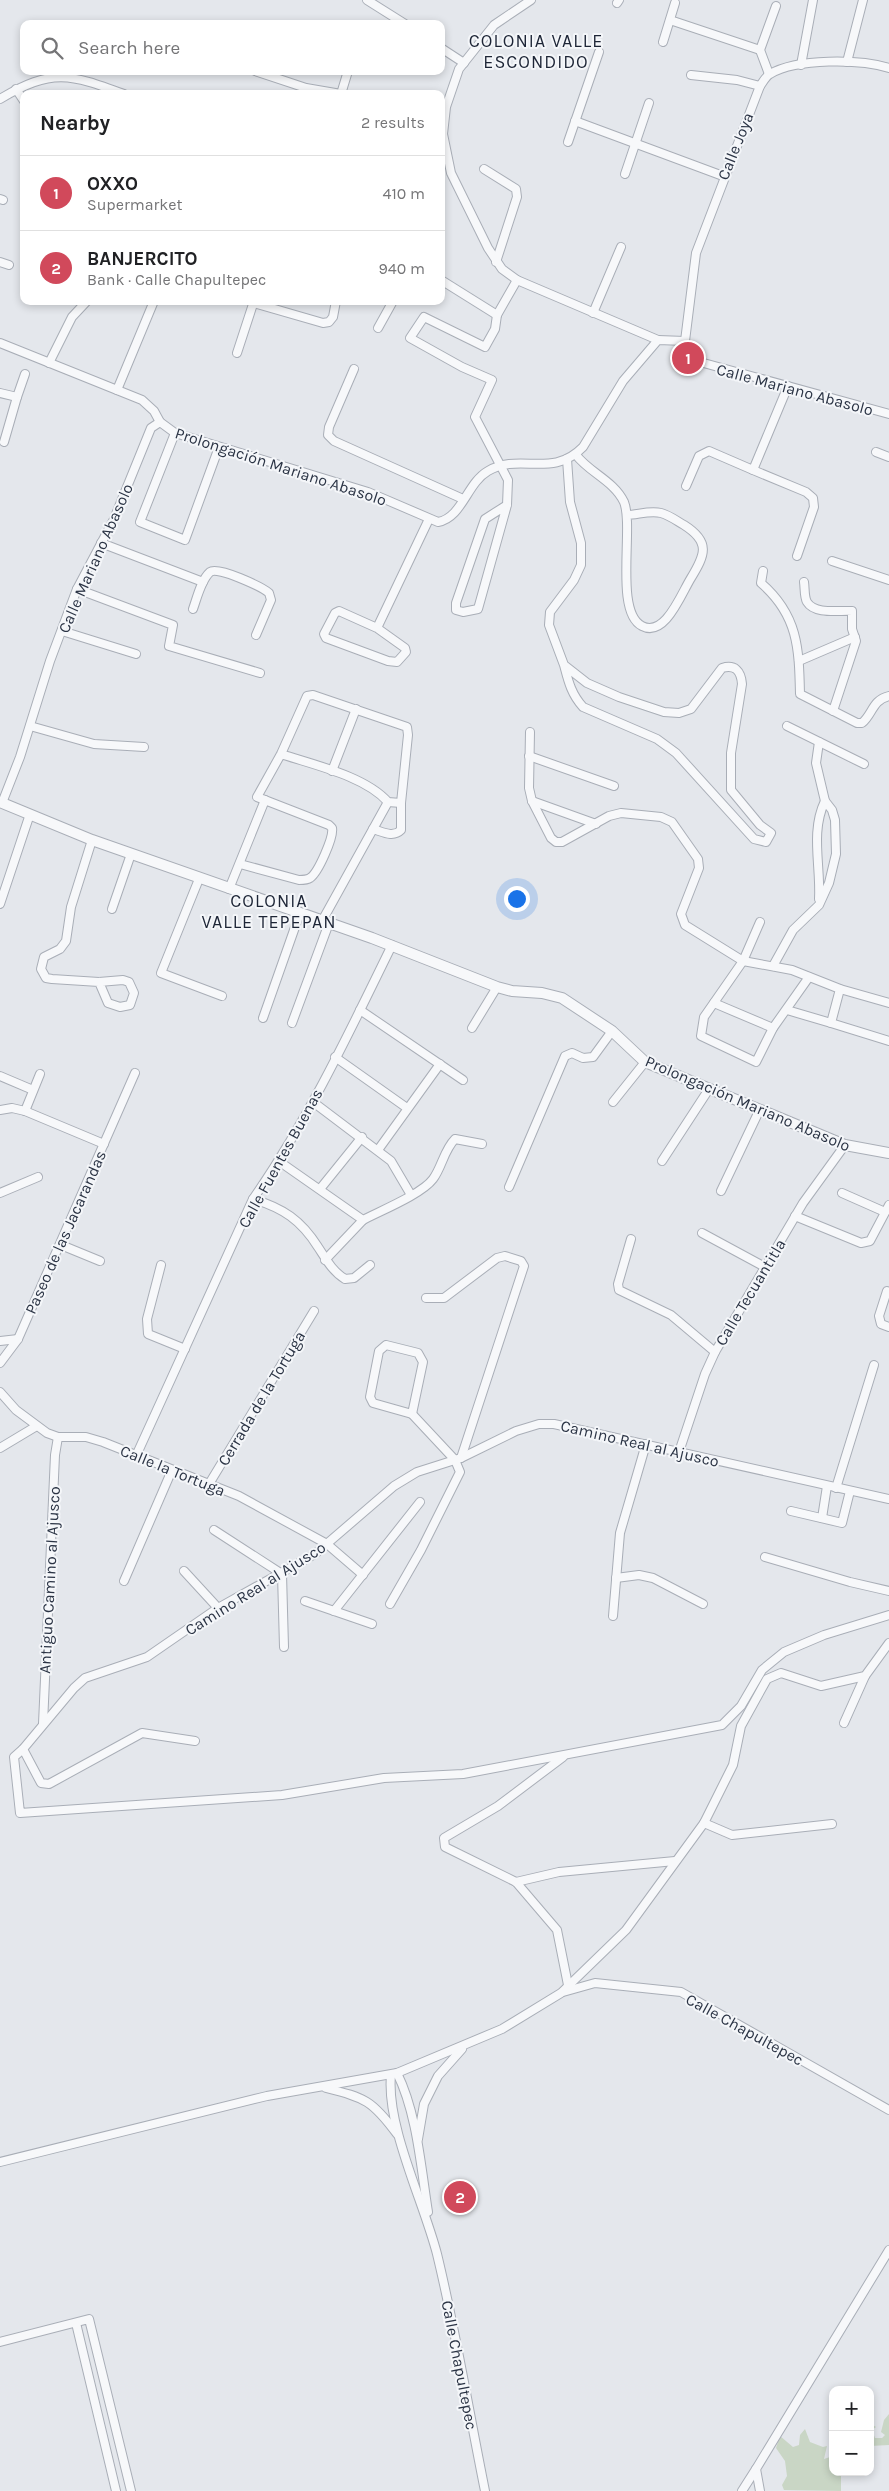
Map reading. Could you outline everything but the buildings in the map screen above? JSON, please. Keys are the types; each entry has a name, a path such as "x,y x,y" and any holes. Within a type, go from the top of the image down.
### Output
{"street":[{"path":"367,0 399,20"},
{"path":"445,110 450,90 464,62 494,25 531,0"},
{"path":"801,65 813,0"},
{"path":"848,62 863,0"},
{"path":"662,42 675,3"},
{"path":"776,6 760,50 769,74 801,65 848,62 889,68"},
{"path":"670,20 760,50"},
{"path":"445,50 464,62"},
{"path":"568,142 599,52"},
{"name":"Calle Joya","path":"685,341 696,253 723,176 760,86 769,74"},
{"path":"267,75 318,90"},
{"path":"342,90 347,75"},
{"path":"691,75 737,80 760,86"},
{"path":"0,99 16,89 48,77 66,77 88,81 113,90"},
{"path":"16,89 20,95"},
{"path":"625,174 649,103"},
{"path":"575,122 723,176"},
{"path":"445,145 450,173 496,262 517,280 658,340 685,341"},
{"path":"484,169 516,189 517,197 496,262"},
{"path":"592,313 621,247"},
{"path":"0,262 9,265"},
{"path":"507,505 485,519 456,603 456,610 463,612 478,609 507,505 508,480 475,418 492,380 462,367 410,338 424,316 484,347 495,329 497,315 517,280"},
{"path":"445,282 497,315"},
{"path":"49,363 72,317 83,305"},
{"path":"117,390 152,305"},
{"path":"237,353 253,305"},
{"path":"264,305 323,323 329,322 333,317 335,305"},
{"path":"378,328 391,305"},
{"path":"500,466 556,464 576,455 583,447 623,381 658,340"},
{"name":"Calle Mariano Abasolo","path":"685,341 687,351 692,359 700,362 889,414"},
{"path":"1,346 142,400 154,411 160,422"},
{"path":"354,369 329,427 328,435 334,441 462,499"},
{"path":"4,442 25,374"},
{"path":"753,470 788,386"},
{"path":"0,393 17,396"},
{"name":"Prolongación Mariano Abasolo","path":"151,428 160,422 175,433 368,492 438,522 447,520 454,515 462,499 488,471 500,466"},
{"name":"Calle Mariano Abasolo","path":"1,802 30,726 50,662 77,589 101,544 151,428"},
{"path":"175,433 140,522 185,540 219,447"},
{"path":"686,486 699,456 703,452 709,451 806,492 813,498 814,507 797,556"},
{"path":"876,452 889,457"},
{"path":"576,455 586,468 614,487 624,504 627,515 626,567 630,606 636,622 651,630 657,628 667,618 702,560 703,546 701,540 693,531 667,515 659,512 627,515"},
{"path":"564,665 586,682 619,696 664,712 679,713 691,709 722,668 728,666 736,668 741,674 742,684 731,753 731,790 760,824 768,828 771,833 770,838 766,842 754,839 682,759 657,739 582,706 573,693 549,625 550,612 574,580 580,565 582,543 570,502 570,478 567,460"},
{"path":"377,628 429,518"},
{"path":"101,544 203,582"},
{"path":"832,561 889,580"},
{"path":"763,571 761,583 774,594 793,625 799,662 800,694 862,723 874,704 889,696"},
{"path":"193,609 203,582 209,573 223,572 264,588 269,593 270,600 256,635"},
{"path":"804,582 806,600 811,606 824,610 852,610 852,629 856,641 833,711"},
{"path":"77,589 173,625 169,646 260,673"},
{"path":"340,612 377,628 405,648 406,652 397,662 388,661 326,638 324,634 335,613 340,612"},
{"path":"62,631 136,654"},
{"path":"799,662 855,637"},
{"path":"240,864 305,880 315,872 332,837 332,828 329,825 257,798 281,754 308,696 313,695 407,727 408,735 401,802 401,830 397,834 391,834 373,829"},
{"path":"332,771 356,709"},
{"path":"30,726 94,744 144,747"},
{"path":"787,726 864,764"},
{"path":"530,732 528,788 532,801 551,838 556,842 562,842 609,816 621,814 661,817 672,822 695,852 699,868 681,914 686,925 743,961 773,966 840,989 889,1003"},
{"path":"773,966 793,930 819,905 830,883 837,838 832,810 825,801 816,763 820,742"},
{"path":"281,754 332,771 378,792 388,802 401,802"},
{"path":"529,756 614,786"},
{"path":"229,889 265,800"},
{"path":"532,801 596,824"},
{"path":"819,905 820,879 816,832 818,815 825,801"},
{"name":"Prolongación Mariano Abasolo","path":"1,802 92,840 392,945 497,987 512,991 542,993 562,998 612,1031 645,1062 845,1145 889,1153"},
{"path":"292,1023 325,922 388,802"},
{"path":"0,904 30,814"},
{"path":"92,840 72,906 66,941 60,949 44,957 41,969 46,978 52,979 99,982 123,980 129,982 134,994 130,1005 120,1008 108,1003 99,982"},
{"path":"112,909 131,854"},
{"path":"199,879 161,973 222,996"},
{"path":"263,1018 300,913"},
{"path":"760,922 743,961 704,1017 701,1036 756,1062 773,1028 809,977"},
{"name":"Calle Fuentes Buenas","path":"136,1456 253,1199 280,1162 313,1102 392,945"},
{"path":"472,1028 497,987"},
{"path":"831,1023 840,989"},
{"path":"714,1003 773,1028"},
{"path":"360,1010 462,1080"},
{"path":"787,1010 889,1041"},
{"path":"509,1187 565,1056 572,1053 583,1058 593,1057 612,1031"},
{"path":"336,1057 407,1108"},
{"path":"613,1102 645,1062"},
{"path":"378,1150 440,1064"},
{"path":"104,1144 134,1073"},
{"path":"25,1111 40,1074"},
{"path":"0,1076 33,1090"},
{"path":"662,1161 709,1089"},
{"path":"313,1102 362,1137 391,1161 411,1195"},
{"name":"Paseo de las Jacarandas","path":"0,1110 12,1108 25,1111 104,1144 18,1340 0,1363"},
{"path":"721,1191 760,1109"},
{"path":"320,1189 362,1137"},
{"path":"325,1260 363,1220 411,1195 431,1182 439,1171 450,1144 455,1139 482,1144"},
{"name":"Calle Tecuantitla","path":"679,1452 705,1374 715,1352 795,1216 845,1145"},
{"path":"280,1162 363,1220"},
{"path":"0,1193 38,1177"},
{"path":"795,1216 861,1243 870,1241 887,1209 842,1193"},
{"path":"253,1199 285,1211 299,1221 325,1260 345,1279 354,1278 370,1265"},
{"path":"702,1233 765,1267"},
{"path":"631,1239 618,1284 620,1290 671,1315 715,1352"},
{"path":"61,1244 100,1261"},
{"path":"390,1604 421,1550 460,1472 458,1459 524,1266 521,1261 505,1256 497,1258 444,1298 426,1298"},
{"path":"161,1264 146,1319 148,1334 185,1348"},
{"path":"887,1291 879,1316 881,1324 889,1327"},
{"name":"Cerrada de la Tortuga","path":"209,1484 314,1311"},
{"path":"0,1341 18,1340"},
{"path":"412,1414 423,1362 418,1353 386,1345 379,1351 370,1397 373,1403 412,1414 458,1459"},
{"path":"836,1488 874,1365"},
{"name":"Calle la Tortuga","path":"0,1392 16,1410 35,1426 58,1437 86,1437 239,1496 327,1544 363,1575"},
{"name":"Camino Real al Ajusco","path":"564,1755 463,1774 384,1778 282,1795 20,1813 14,1757 85,1678 147,1657 218,1608 282,1574 327,1544 394,1486 418,1472 458,1459 516,1431 540,1424 554,1424 889,1499"},
{"path":"0,1448 35,1426"},
{"name":"Antiguo Camino al Ajusco","path":"43,1724 55,1455 58,1437"},
{"path":"613,1616 620,1533 646,1444"},
{"path":"124,1581 172,1470"},
{"path":"822,1518 827,1486"},
{"path":"791,1511 842,1523 850,1491"},
{"path":"334,1611 420,1502"},
{"path":"214,1530 282,1574 284,1647"},
{"path":"765,1557 889,1591"},
{"path":"184,1571 218,1608"},
{"path":"616,1578 639,1575 654,1578 703,1604"},
{"path":"305,1601 372,1624"},
{"path":"568,1985 557,1930 516,1882 445,1846 444,1838 498,1806 564,1755 722,1725 741,1706 762,1670 784,1652 824,1635 889,1615"},
{"path":"844,1723 866,1676 889,1643"},
{"path":"0,2162 267,2096 394,2074 502,2029 561,1992 626,1930 704,1823 733,1765 741,1726 767,1679 781,1673 821,1686 866,1676"},
{"path":"23,1749 41,1783 48,1784 142,1733 195,1741"},
{"path":"704,1823 732,1835 832,1824"},
{"path":"516,1882 559,1872 675,1861"},
{"name":"Calle Chapultepec","path":"561,1992 594,1983 681,1992 889,2110"},
{"name":"Calle Chapultepec","path":"417,2144 424,2104 438,2076 465,2046"},
{"name":"Calle Chapultepec","path":"394,2074 390,2088 400,2137 432,2239"},
{"name":"Calle Chapultepec","path":"394,2074 404,2087 417,2144 432,2239 485,2491"},
{"name":"Calle Chapultepec","path":"321,2087 361,2097 382,2112 400,2137"},
{"path":"742,2491 889,2250"},
{"path":"0,2342 89,2319 131,2491"},
{"path":"76,2323 116,2491"},
{"path":"756,2469 760,2491"}],"green space":[{"path":"889,2414 889,2445 874,2446 874,2435 875,2438 882,2438 885,2435 881,2432 884,2420"},
{"path":"805,2429 810,2442 823,2447 827,2446 824,2459 829,2457 829,2476 841,2476 841,2491 784,2490 782,2485 787,2476 785,2461 776,2448 780,2436 793,2447 799,2445 800,2435"}],"place":[{"name":"OXXO","path":"688,358"},
{"name":"BANJERCITO","path":"460,2197"}],"district":[{"name":"COLONIA VALLE ESCONDIDO","path":"536,51"},
{"name":"COLONIA VALLE TEPEPAN","path":"269,911"}]}
